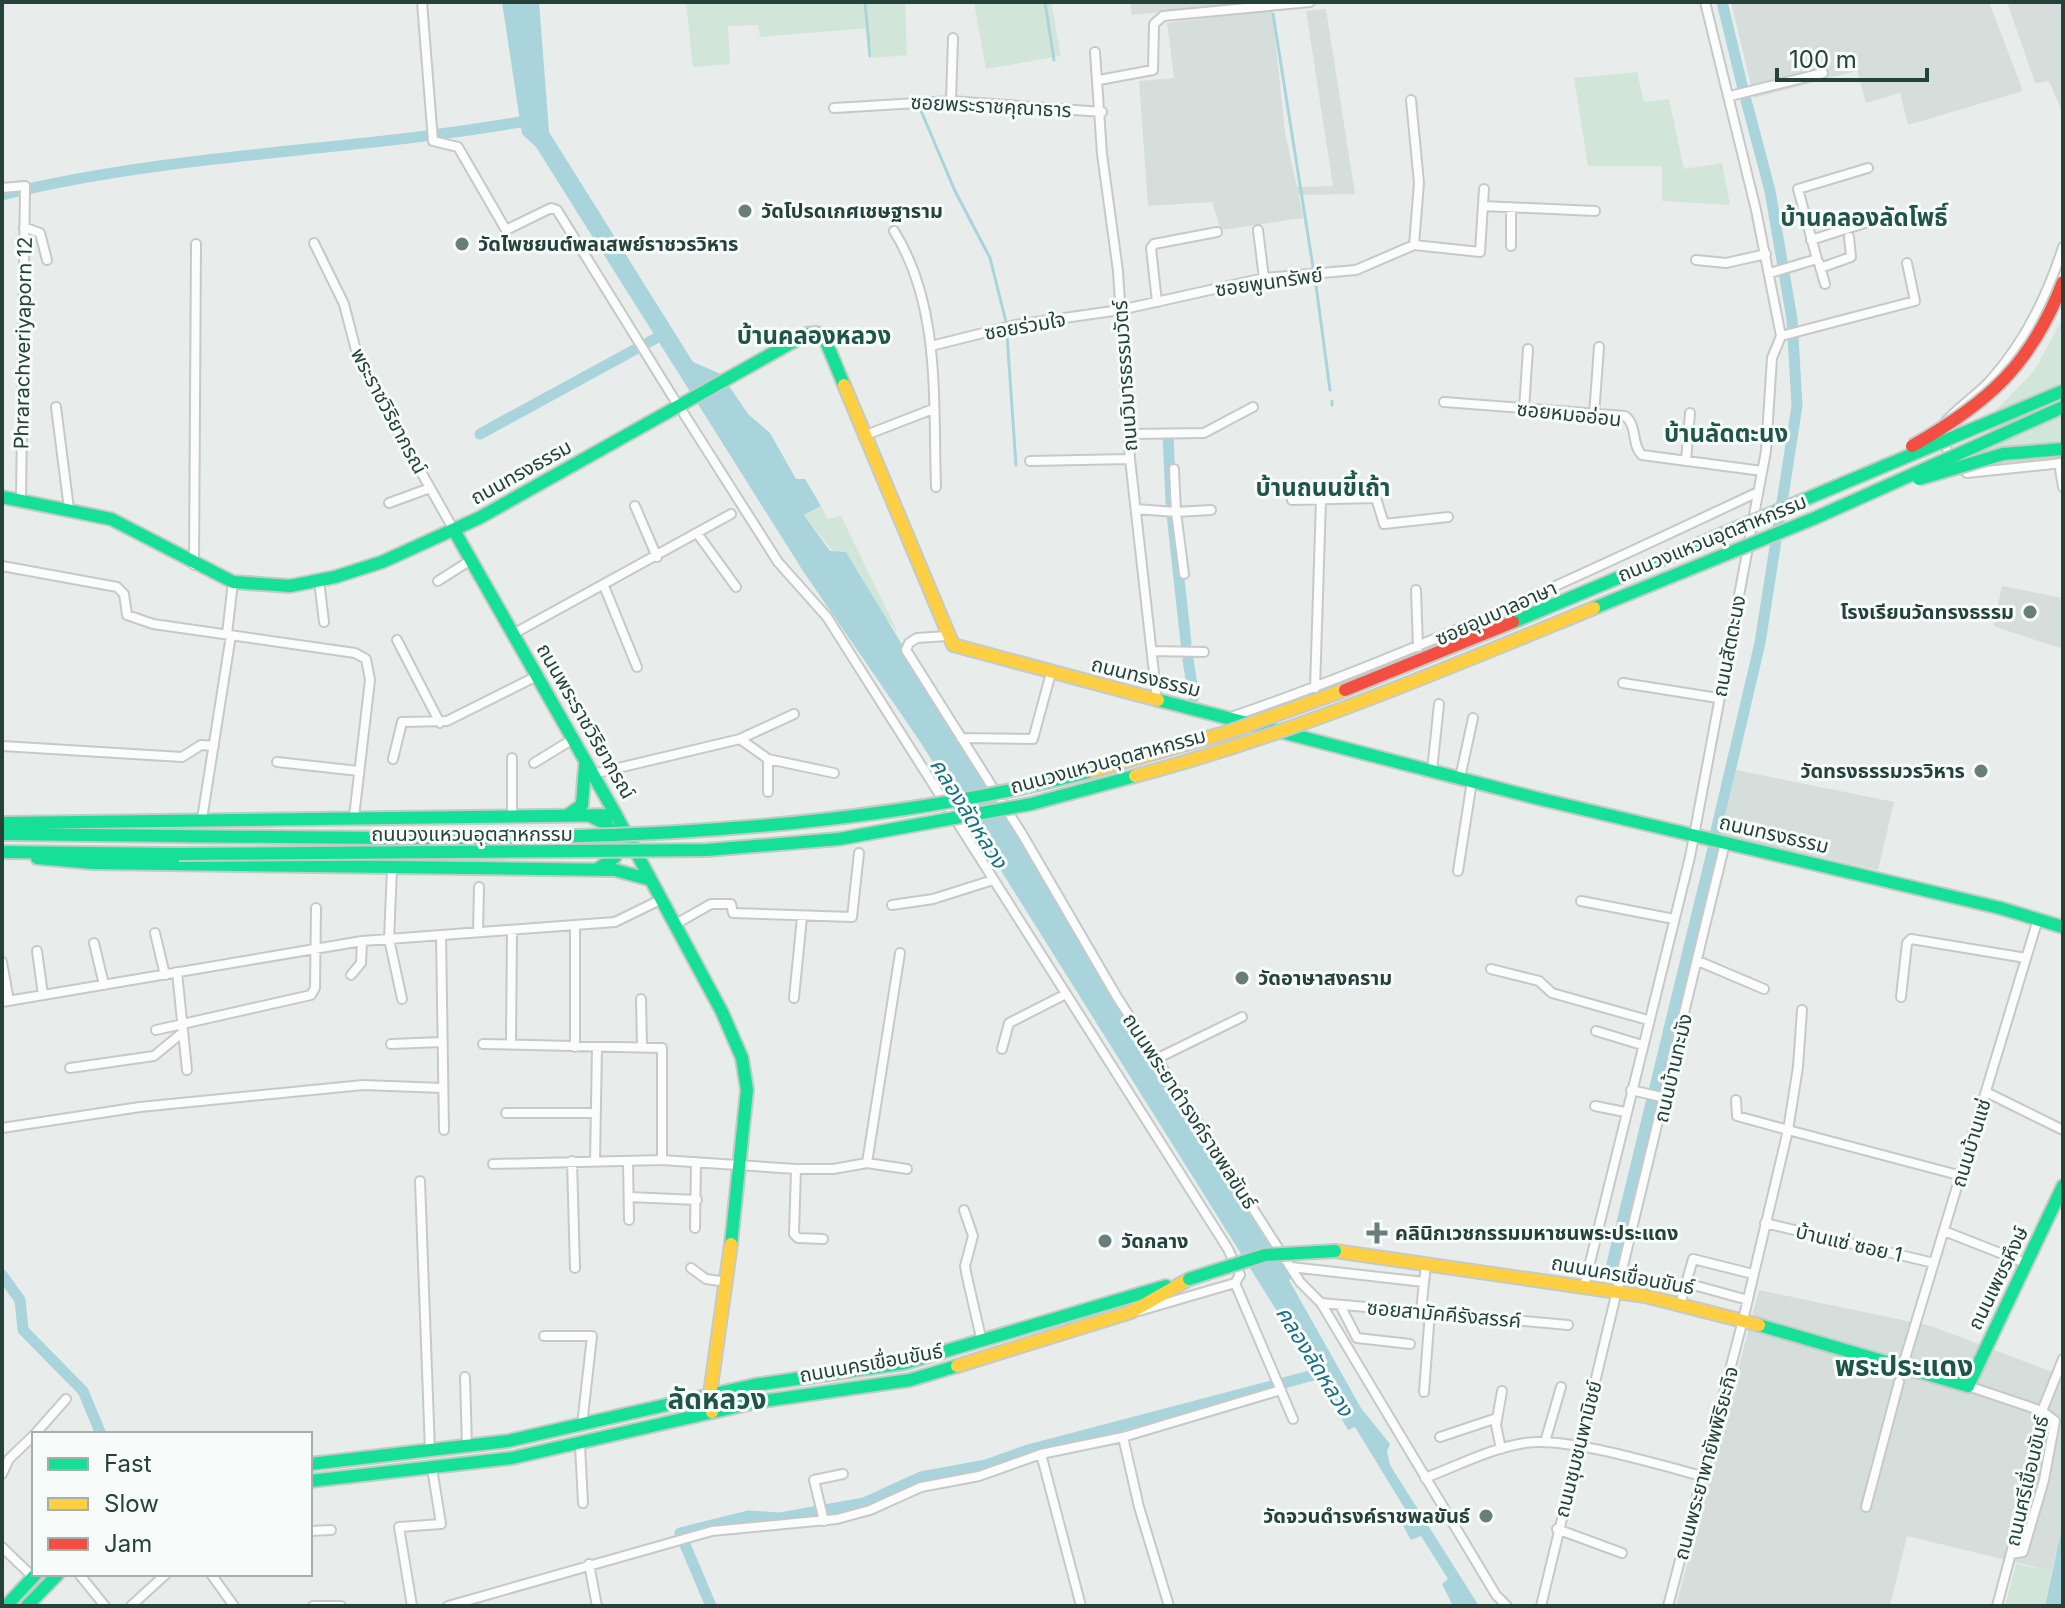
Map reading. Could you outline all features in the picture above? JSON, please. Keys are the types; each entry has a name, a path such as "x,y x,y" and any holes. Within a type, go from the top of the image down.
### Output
{"main road":[{"path":"1808,497 1930,436 1986,402 2029,355 2045,329 2063,282"},
{"name":"ถนนทรงธรรม","path":"455,532 807,334 817,333 825,339 947,636 962,650 1466,780 2063,927"},
{"name":"ถนนวงแหวนอุตสาหกรรม","path":"2,834 656,834 772,825 988,794 1181,747 1297,710 1446,651 2063,391"},
{"name":"ถนนวงแหวนอุตสาหกรรม","path":"2,854 707,850 839,839 1031,804 1195,760 1319,718 1815,518 2063,407"},
{"path":"1815,518 1973,461 2003,454 2063,449"},
{"path":"2,497 69,509 128,525 194,565 233,582 260,587 319,580 455,532"},
{"name":"ถนนพระราชวิริยาภรณ์","path":"455,532 616,815 722,1012 742,1058 747,1090 741,1167 710,1394 712,1412"},
{"path":"565,816 582,805 585,793 584,759"},
{"name":"ถนนวงแหวนอุตสาหกรรม","path":"2,823 616,815"},
{"path":"559,870 599,868 616,856 616,837 605,823 588,817"},
{"name":"ถนนวงแหวนอุตสาหกรรม","path":"2,854 93,863 615,870 648,879"},
{"name":"ถนนเพชรหึงษ์","path":"1968,1386 2063,1186"},
{"name":"ถนนนครเขื่อนขันธ์","path":"312,1464 467,1447 582,1425 710,1394 893,1366 983,1342 1265,1255 1335,1251 1618,1292 1680,1305 1743,1320 1901,1375 1968,1386"},
{"name":"ถนนนครเขื่อนขันธ์","path":"312,1481 432,1468 580,1445 712,1412 910,1380 1131,1312 1189,1279"},
{"path":"640,1411 644,1430"},
{"path":"345,1461 347,1477"},
{"path":"6,1606 35,1576"},
{"path":"27,1606 56,1576"}],"street":[{"path":"422,2 433,141 458,147 506,230 551,208 557,210 778,562 827,617 1228,1249 1240,1275 1235,1283 1131,1312"},
{"path":"1099,80 1153,70 1154,24 1163,16 1310,2"},
{"name":"ถนนสัตตะนง","path":"1584,1287 1694,835 1762,471 1772,358 1783,335 1773,272 1705,2"},
{"path":"951,101 953,38"},
{"name":"ถนนวิมารธรรมวัตร์","path":"1095,52 1102,112 1102,154 1120,310 1130,459 1157,700"},
{"path":"1730,96 1823,73"},
{"path":"1411,100 1419,183 1414,245"},
{"name":"ซอยพระราชคุณาธาร","path":"834,108 951,101 1102,112"},
{"path":"1825,284 1798,189 1868,168"},
{"name":"Phrarachveriyaporn 12","path":"2,188 25,187 21,500"},
{"name":"ซอยพูนทรัพย์","path":"1120,310 1264,278 1356,270 1388,253 1414,245 1480,252 1484,189"},
{"path":"1483,206 1595,211"},
{"path":"1511,207 1511,246"},
{"path":"1811,240 1887,216"},
{"path":"24,227 40,233 47,260"},
{"path":"1258,230 1264,278"},
{"path":"894,231 919,279 931,346 936,487"},
{"path":"1157,302 1151,248 1154,244 1217,232"},
{"path":"1773,272 1851,257 1849,237"},
{"name":"พระราชวิริยาภรณ์","path":"314,243 344,304 359,362 455,532"},
{"path":"194,565 196,244"},
{"path":"2063,247 2047,298 2009,357 1987,384 1940,427 1951,459 1967,473 2061,463 2063,487"},
{"path":"1696,260 1726,263 1766,254"},
{"path":"1783,335 1915,301 1907,263"},
{"name":"ซอยร่วมใจ","path":"931,346 1015,325 1120,310"},
{"path":"1594,415 1599,347"},
{"path":"1524,409 1528,349"},
{"name":"ซอยหมออ่อน","path":"1444,402 1630,418 1636,449 1642,455 1762,471"},
{"path":"56,407 69,509"},
{"path":"1129,434 1204,433 1253,407"},
{"path":"866,435 933,409"},
{"path":"1686,461 1690,413"},
{"path":"1030,461 1130,459"},
{"path":"1174,469 1184,574"},
{"path":"389,503 430,488"},
{"name":"ซอยอุนบาลอาษา","path":"1227,718 1315,688 1418,647 1758,492"},
{"path":"1292,500 1378,498 1384,524 1448,517"},
{"path":"1315,688 1321,500"},
{"path":"635,506 657,557"},
{"path":"1136,509 1176,512 1211,510"},
{"path":"513,634 731,514"},
{"path":"697,533 736,587"},
{"path":"438,581 471,560"},
{"path":"2,566 117,587 124,594 125,612 133,618 355,653 366,659 370,669 354,817"},
{"path":"319,580 324,622"},
{"path":"202,819 229,635 233,582"},
{"path":"604,586 637,667"},
{"path":"1416,590 1418,647"},
{"name":"ถนนพระยาดำรงค์ราชพลขันธ์","path":"947,636 917,638 909,643 906,650 1156,1059 1300,1282 1321,1303 1496,1595 1507,1606"},
{"path":"397,640 440,723"},
{"path":"1153,651 1204,652"},
{"path":"961,738 1033,739 1051,673"},
{"path":"393,759 402,722 440,723 537,676"},
{"path":"1623,683 1718,698"},
{"path":"1432,771 1439,704"},
{"path":"593,774 740,739 794,714"},
{"path":"1458,871 1473,718"},
{"path":"534,763 573,739"},
{"path":"740,739 768,759 834,773"},
{"path":"2,746 182,757 201,745 214,746"},
{"path":"512,758 512,817"},
{"path":"768,759 768,792"},
{"path":"277,762 359,771"},
{"name":"ถนนบ้านทะมัง","path":"1618,1292 1725,843"},
{"path":"674,925 713,904 730,903 733,913 852,917 859,853"},
{"path":"392,869 389,939 402,999"},
{"path":"892,905 933,899 993,880"},
{"path":"478,932 479,887"},
{"path":"2,962 5,1001 362,941 615,922 660,900"},
{"path":"1581,901 1674,919"},
{"path":"156,1030 183,1028 311,995 315,988 316,908"},
{"path":"794,998 802,917"},
{"name":"ถนนบ้านแซ่","path":"1866,1507 1901,1375 2038,919"},
{"path":"575,925 575,1047"},
{"path":"511,1043 512,930"},
{"path":"155,933 165,975"},
{"path":"441,935 444,1130"},
{"path":"1901,997 1907,943 1911,939 2026,958"},
{"path":"351,975 361,963 362,941"},
{"path":"94,943 104,985"},
{"path":"37,951 43,995"},
{"path":"867,1163 900,953"},
{"path":"1698,961 1764,989"},
{"path":"1491,969 1539,981 1552,993 1648,1020"},
{"path":"177,972 187,1070"},
{"path":"1002,1049 1009,1023 1064,995"},
{"path":"641,999 642,1047"},
{"name":"ถนนพระยาพายัพพิริยะกิจ","path":"1668,1606 1743,1320 1788,1130 1798,1067 1802,1010"},
{"path":"1156,1059 1242,1017"},
{"path":"70,1068 154,1056 183,1028"},
{"path":"1596,1031 1642,1045"},
{"path":"391,1044 442,1042"},
{"path":"483,1044 662,1048 665,1053 662,1160"},
{"path":"595,1161 597,1047"},
{"path":"2,1128 140,1107 363,1085 443,1088"},
{"path":"1631,1090 1663,1097"},
{"path":"1986,1092 2063,1130"},
{"path":"1736,1100 1737,1116 1962,1176"},
{"path":"1595,1106 1625,1112"},
{"path":"506,1113 596,1113"},
{"path":"493,1164 662,1160 796,1169 833,1169 867,1163 907,1169"},
{"path":"572,1161 575,1268"},
{"path":"628,1161 629,1220"},
{"path":"695,1228 696,1162"},
{"path":"796,1169 794,1234 798,1238 823,1239"},
{"path":"420,1181 430,1451"},
{"path":"629,1197 697,1200"},
{"path":"964,1210 973,1236 965,1266 983,1342"},
{"name":"บ้านแซ่ ซอย 1","path":"1765,1223 1934,1263"},
{"path":"1944,1231 2028,1264"},
{"path":"1680,1305 1693,1259 1753,1274"},
{"path":"1424,1392 1426,1264"},
{"path":"1291,1267 1424,1282"},
{"path":"691,1268 706,1279 727,1282"},
{"path":"1235,1283 1293,1419"},
{"path":"1686,1283 1748,1300"},
{"name":"ถนนชุมชนพานิชย์","path":"1541,1606 1557,1529 1618,1292"},
{"name":"ซอยสามัคคีรังสรรค์","path":"1321,1303 1568,1325"},
{"path":"1340,1305 1357,1338 1410,1344"},
{"path":"544,1336 592,1336 582,1425"},
{"name":"ถนนศรีเขื่อนขันธ์","path":"1997,1606 2031,1478 2042,1411 2063,1359"},
{"path":"465,1377 467,1447"},
{"name":"ถนนนครเขื่อนขันธ์","path":"1968,1386 2042,1411"},
{"path":"1545,1442 1561,1387"},
{"path":"448,1606 469,1603 589,1564 712,1531 870,1510 921,1487 979,1476 1041,1454 1123,1437 1280,1388"},
{"path":"1501,1449 1497,1418 1502,1391"},
{"path":"36,1432 66,1399"},
{"path":"2011,1554 2023,1552 2044,1480 2055,1421 2042,1411"},
{"path":"1440,1437 1497,1418"},
{"path":"2,1474 9,1459 32,1436"},
{"path":"1123,1437 1169,1606"},
{"path":"1425,1478 1501,1449 1545,1442 1630,1457 1702,1476"},
{"path":"580,1445 583,1503"},
{"path":"1041,1454 1081,1606"},
{"path":"412,1606 399,1527 441,1524 432,1468"},
{"path":"822,1514 814,1480 843,1474"},
{"path":"1557,1529 1622,1553"},
{"path":"312,1531 331,1530"},
{"path":"2,1547 32,1573"},
{"path":"589,1564 597,1606"},
{"path":"81,1576 105,1606"},
{"path":"131,1606 164,1576"},
{"path":"212,1576 234,1606"},
{"path":"313,1606 341,1606"}],"shaded area":[{"path":"1130,2 1256,2 1132,15"},
{"path":"1731,2 1989,2 2023,91 1908,125 1900,93 1866,103 1857,71 1754,98"},
{"path":"2007,2 2063,2 2063,114 2049,81 2035,83"},
{"path":"1326,9 1355,194 1299,195 1303,218 1221,230 1212,202 1148,206 1139,81 1174,78 1167,23 1272,10 1285,132 1297,187 1333,186 1306,11"},
{"name":"โรงเรียนวัดทรงธรรม","path":"2002,586 2063,598 2063,649 1993,626"},
{"path":"1736,770 1894,802 1878,870 1721,834"},
{"path":"1759,1290 1931,1326 2063,1376 2063,1522 2052,1571 1907,1536 1890,1606 1676,1606"}],"green space":[{"path":"686,2 905,2 907,55 873,58 868,28 760,37 758,25 728,26 730,64 693,67"},
{"path":"974,2 1051,2 1061,56 986,69"},
{"path":"1637,72 1644,102 1669,99 1684,169 1722,163 1730,205 1662,201 1662,166 1588,166 1574,78"},
{"path":"2063,318 2063,463 1985,470 1992,414 2034,371"},
{"path":"821,506 828,519 841,516 898,633 804,515"},
{"path":"2016,1564 2052,1571 2045,1606 2005,1606"}],"water":[{"name":"คลองลัดหลวง","path":"502,2 539,2 549,132 693,362 721,374 748,414 770,433 796,479 805,479 821,506 804,515 830,551 846,552 926,688 1293,1278 1289,1280 1361,1408 1390,1444 1387,1451 1390,1465 1479,1606 1453,1606 1442,1584 1448,1579 1421,1536 1411,1540 1402,1524 1410,1517 1355,1427 1348,1430 1312,1367 921,743 803,571 536,147 522,134"},
{"path":"2063,1522 2063,1606 2045,1606"}],"waterway":[{"path":"865,2 870,56"},
{"path":"1045,2 1054,60"},
{"path":"1722,2 1743,89"},
{"path":"1273,14 1313,267"},
{"path":"1715,835 1760,643 1797,406 1792,319 1770,191 1746,100"},
{"path":"919,106 955,191 990,258 1006,322"},
{"path":"2,195 133,170 465,131 531,120"},
{"path":"1315,278 1330,390"},
{"path":"649,342 664,334"},
{"path":"1007,335 1016,465"},
{"path":"480,434 634,350"},
{"path":"1168,436 1171,502"},
{"path":"1172,514 1186,643"},
{"path":"1188,660 1194,697"},
{"path":"1609,1276 1713,848"},
{"path":"2,1275 20,1300 23,1330 83,1391 100,1432"},
{"name":"คลองลัดหลวง","path":"711,1606 680,1533 748,1516 780,1518 864,1503 921,1477 986,1465 1028,1450 1325,1372"}],"traffic: fast":[{"path":"2,497 111,519 233,582 290,586 335,577 382,562 479,518 807,334 817,333 825,339 844,385"},
{"path":"1513,622 2063,391"},
{"path":"1594,608 1815,518 2063,407"},
{"path":"1919,479 2003,454 2063,449"},
{"path":"455,532 616,815 722,1012 742,1058 747,1090 731,1244"},
{"path":"1158,700 1536,798 2000,908 2063,927"},
{"path":"568,815 582,805 585,766"},
{"path":"178,836 522,837 752,827 867,814 980,796 1092,771"},
{"path":"179,854 707,850 839,839 1031,804 1135,776"},
{"path":"2,823 616,815"},
{"path":"592,817 605,823 616,837 615,857 599,868"},
{"path":"2,834 178,836"},
{"path":"2,852 179,854"},
{"path":"37,858 93,863 615,870 648,879"},
{"path":"1759,1325 1968,1386 2063,1186"},
{"path":"1189,1279 1265,1255 1335,1251"},
{"path":"312,1464 508,1441 754,1385 905,1363 1166,1286"},
{"path":"312,1481 512,1458 757,1402 910,1380 957,1366"},
{"path":"6,1606 34,1576"},
{"path":"27,1606 56,1576"}],"traffic: slow":[{"path":"844,385 953,645 1158,700"},
{"path":"1135,776 1310,721 1594,608"},
{"path":"1092,771 1228,732 1345,690"},
{"path":"712,1412 710,1394 731,1244"},
{"path":"1335,1251 1645,1296 1759,1325"},
{"path":"957,1366 1131,1312 1189,1279"}],"traffic: jam":[{"path":"1912,446 1963,414 2004,379 2037,337 2063,282"},
{"path":"1345,690 1513,622"}],"place":[{"name":"วัดโปรดเกศเชษฐาราม","path":"745,211"},
{"name":"วัดไพชยนต์พลเสพย์ราชวรวิหาร","path":"462,244"},
{"name":"โรงเรียนวัดทรงธรรม","path":"2030,612"},
{"name":"วัดทรงธรรมวรวิหาร","path":"1981,771"},
{"name":"วัดอาษาสงคราม","path":"1242,978"},
{"name":"คลินิกเวชกรรมมหาชนพระประแดง","path":"1377,1233"},
{"name":"วัดกลาง","path":"1105,1241"},
{"name":"วัดจวนดำรงค์ราชพลขันธ์","path":"1486,1516"}],"district":[{"name":"บ้านคลองลัดโพธิ์","path":"1864,217"},
{"name":"บ้านคลองหลวง","path":"814,335"},
{"name":"บ้านลัดตะนง","path":"1726,433"},
{"name":"บ้านถนนขี้เถ้า","path":"1323,487"},
{"name":"พระประแดง","path":"1904,1366"},
{"name":"ลัดหลวง","path":"717,1399"}]}
